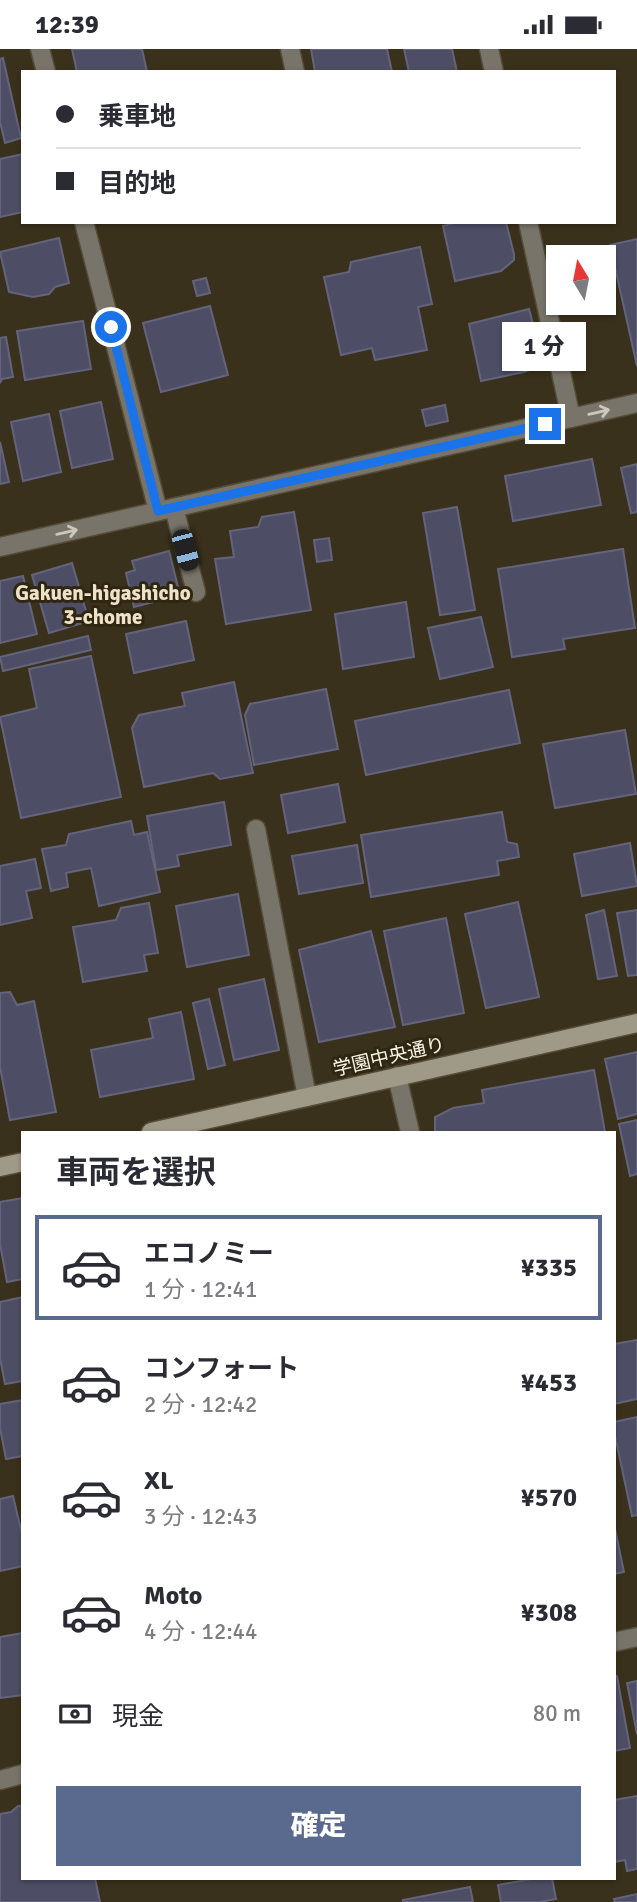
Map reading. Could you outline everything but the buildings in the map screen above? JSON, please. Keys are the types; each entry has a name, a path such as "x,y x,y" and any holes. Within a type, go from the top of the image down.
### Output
{"street":[{"path":"40,49 45,70"},
{"path":"290,49 295,70"},
{"path":"489,49 494,70"},
{"path":"85,224 166,509 196,593"},
{"path":"528,224 571,418"},
{"path":"0,547 637,403"},
{"path":"256,829 307,1097"},
{"name":"学園中央通り","path":"155,1131 637,1023"},
{"path":"397,1076 410,1131"},
{"path":"0,1167 21,1162"},
{"path":"616,1642 637,1637"},
{"path":"0,1780 21,1775"}],"district":[{"name":"Gakuen-higashicho 3-chome","path":"103,605"}],"route":[{"path":"111,327 158,511 545,424"}]}
